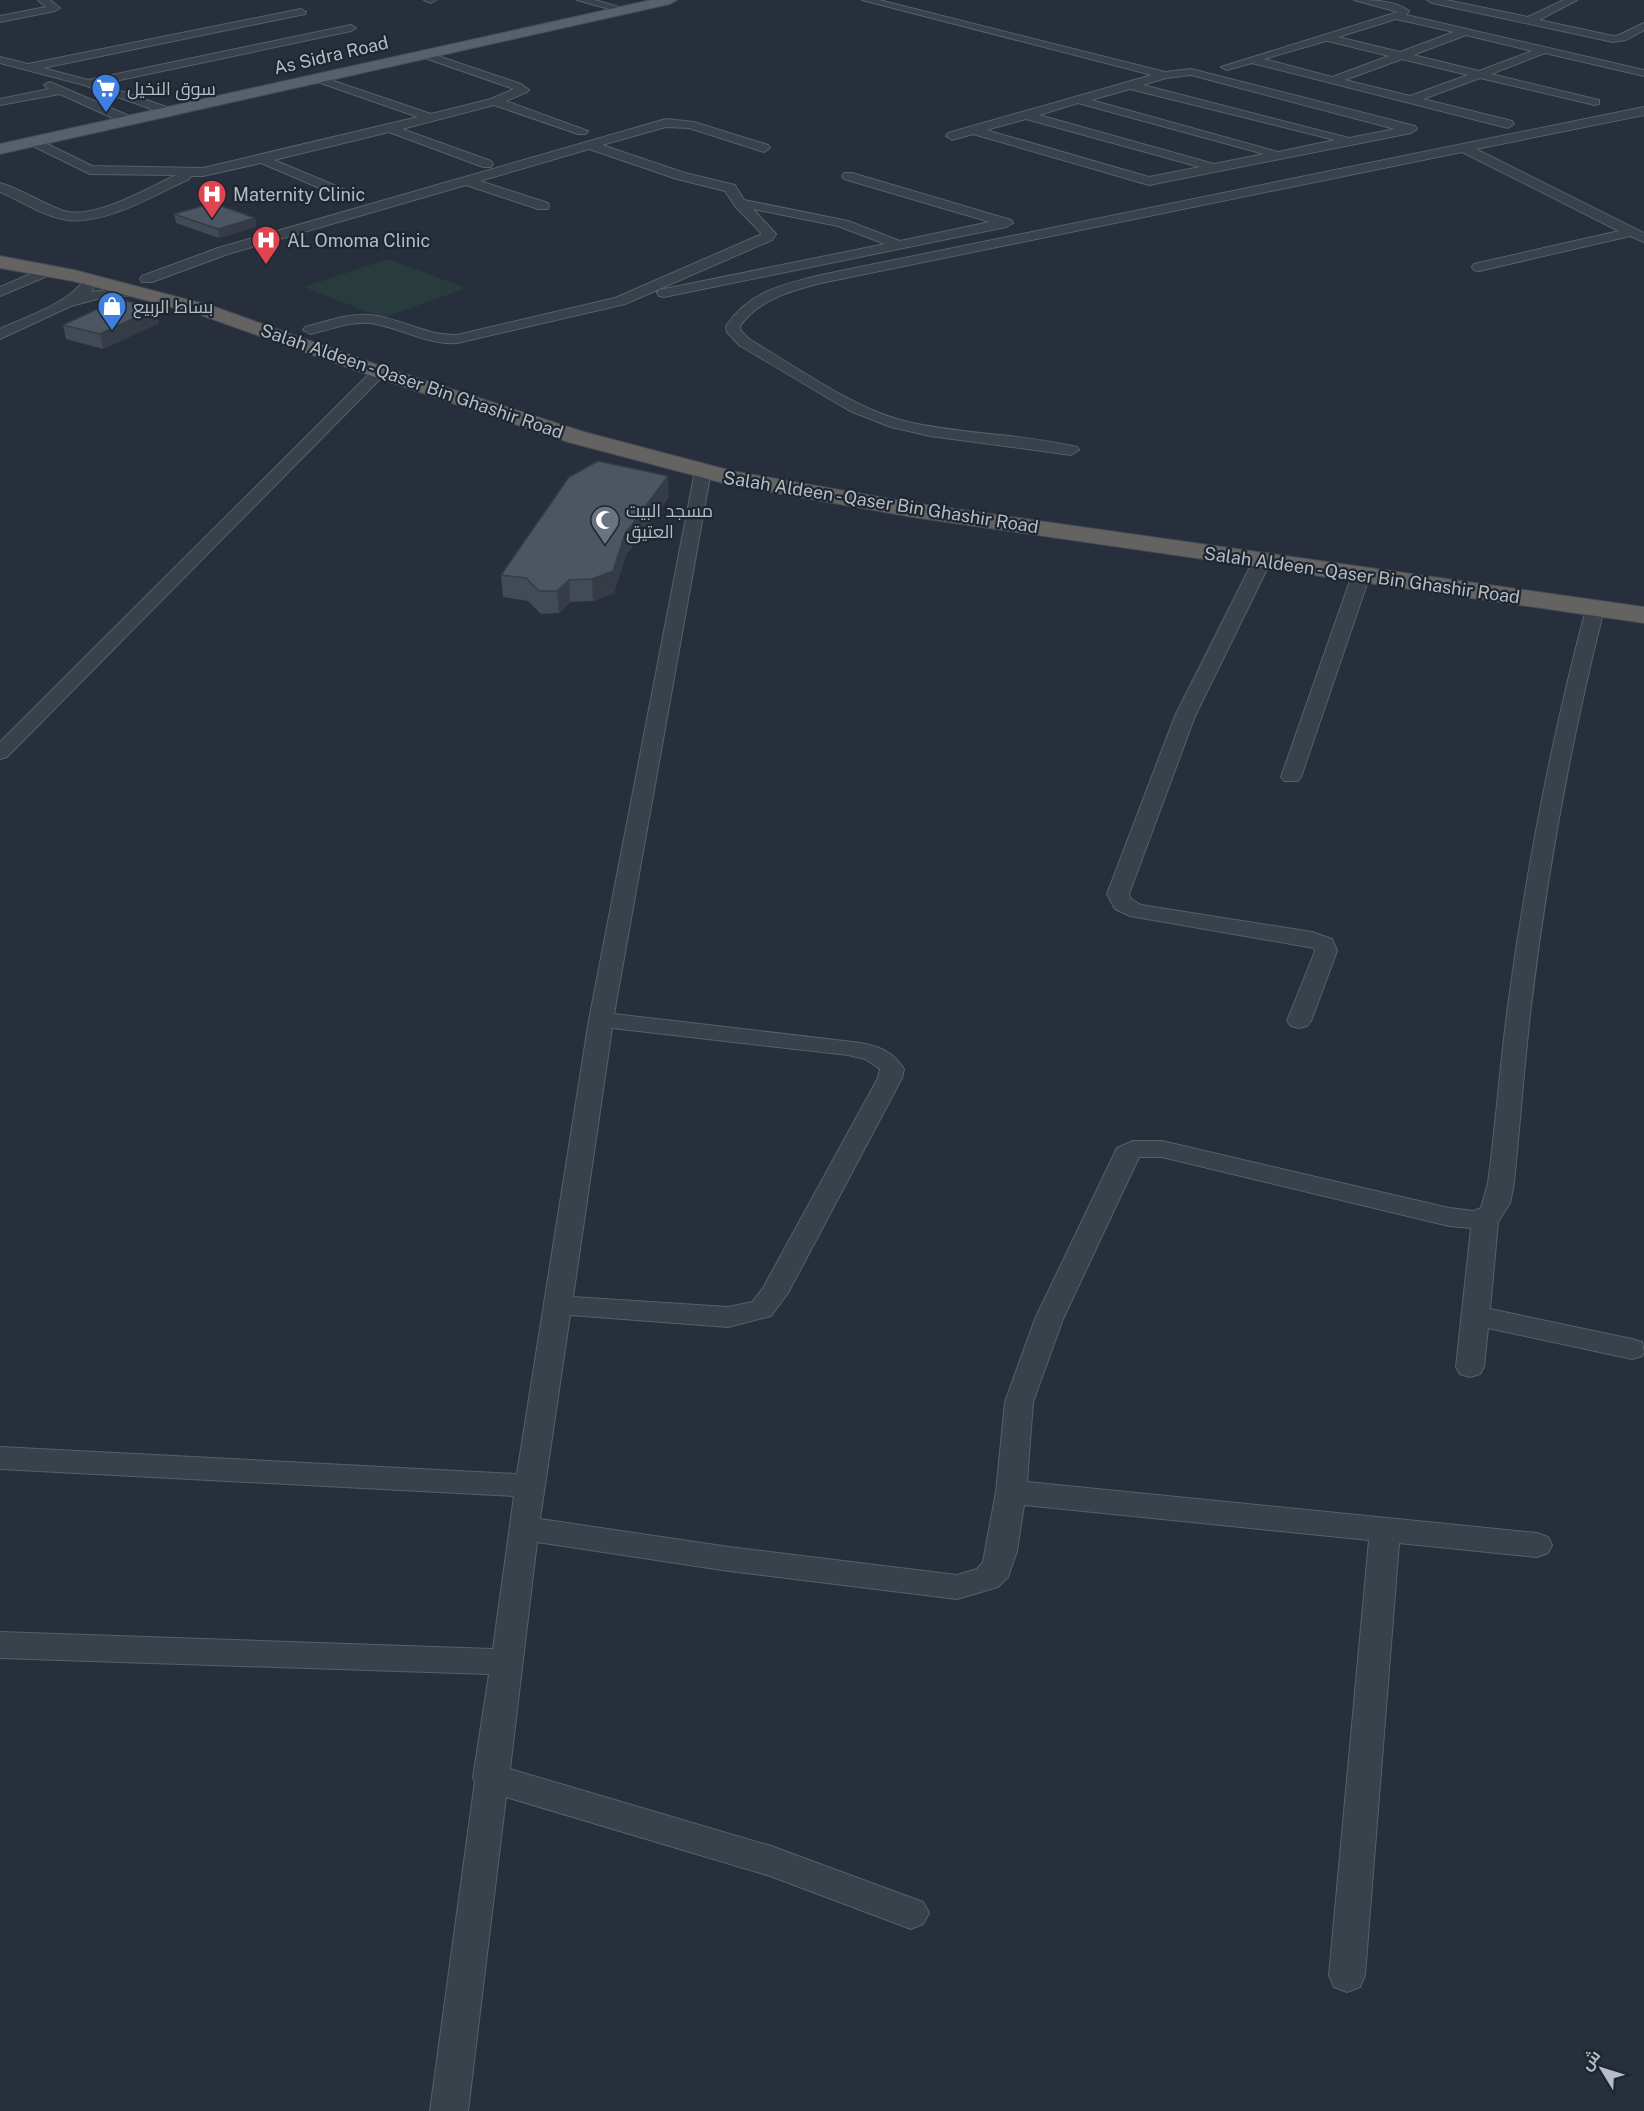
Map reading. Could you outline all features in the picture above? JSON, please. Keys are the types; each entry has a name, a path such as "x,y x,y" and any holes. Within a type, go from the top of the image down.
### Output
{"highway":[{"path":"0,250 139,285 215,297 495,394 633,436 781,471 1227,547 1644,598"},
{"name":"Salah Aldeen - Qaser Bin Ghashir Road","path":"0,262 91,281 139,285 380,372 576,437 703,471 863,502 1227,547 1262,561 1644,615"}],"main road":[{"name":"As Sidra Road","path":"0,149 670,0"}],"street":[{"path":"0,19 55,8 43,0"},
{"path":"582,0 624,10"},
{"path":"867,0 1165,75"},
{"path":"1227,67 1396,16 1404,11 1359,0"},
{"path":"1432,0 1613,39 1622,38"},
{"path":"1529,21 1572,0"},
{"path":"27,71 301,12"},
{"path":"1396,16 1644,73"},
{"path":"1611,46 1644,26"},
{"path":"88,83 351,28"},
{"path":"1334,80 1465,32"},
{"path":"1326,38 1595,102"},
{"path":"1411,100 1544,50"},
{"path":"35,142 90,170 195,172 219,170 495,101 522,90 517,86 423,54"},
{"path":"0,60 130,121"},
{"path":"1250,60 1508,124"},
{"path":"27,71 88,83 171,112"},
{"path":"952,136 1165,75 1191,72 1411,129 1149,181 973,130"},
{"path":"316,78 428,117"},
{"path":"1132,85 1349,141"},
{"path":"0,102 61,90"},
{"path":"1078,100 1280,155"},
{"path":"495,101 582,131"},
{"path":"1071,450 930,431 884,420 828,392 744,342 734,332 733,326 740,313 751,304 799,284 1644,111"},
{"path":"1026,115 1215,168"},
{"path":"61,306 139,285 210,255 666,123 679,122 764,148"},
{"path":"388,129 487,164"},
{"path":"589,146 681,176 730,188 740,203 769,234 767,237 612,304"},
{"path":"1464,148 1638,235"},
{"path":"265,160 350,197"},
{"path":"148,172 164,185"},
{"path":"0,187 67,216 82,217 99,213 195,172"},
{"path":"310,330 357,319 370,319 446,340 1006,223 848,176"},
{"path":"465,180 543,206"},
{"path":"740,203 782,210 857,228 900,246"},
{"path":"1479,267 1638,235"},
{"path":"0,292 47,271"},
{"path":"0,335 83,293 91,281"},
{"path":"0,753 380,372"},
{"path":"449,2111 490,1778 524,1528 601,1020 703,471"},
{"path":"1262,561 1185,716 1118,894 1121,903 1127,908 1138,911 1312,939 1324,944 1326,951 1299,1021"},
{"path":"1291,777 1361,575"},
{"path":"1470,1367 1485,1218 1495,1207 1500,1182 1521,989 1563,739 1595,609"},
{"path":"558,1305 728,1317 761,1309 774,1293 890,1078 892,1069 888,1060 848,1048 601,1020"},
{"path":"524,1528 729,1559 957,1587 987,1578 997,1568 1002,1551 1011,1492 1019,1402 1048,1319 1126,1154 1133,1149 1162,1149 1449,1217 1485,1218"},
{"path":"1476,1316 1632,1348"},
{"path":"0,1458 530,1486"},
{"path":"1011,1492 1537,1545"},
{"path":"1347,1976 1385,1530"},
{"path":"0,1645 506,1662"},
{"path":"490,1778 771,1861 911,1914"}],"shaded area":[{"path":"388,259 466,288 383,318 304,287"}],"building":[{"path":"213,203 255,218 218,229 174,214"},
{"path":"119,299 156,308 100,334 63,325"},
{"path":"598,461 668,476 625,534 613,571 592,579 569,580 557,591 539,591 526,578 501,575 569,477"}],"place":[{"name":"سوق النخيل","path":"106,114"},
{"name":"Maternity Clinic","path":"212,220"},
{"name":"AL Omoma Clinic","path":"266,266"},
{"name":"بساط الربيع","path":"112,332"},
{"name":"مسجد البيت العتيق","path":"605,546"}]}
